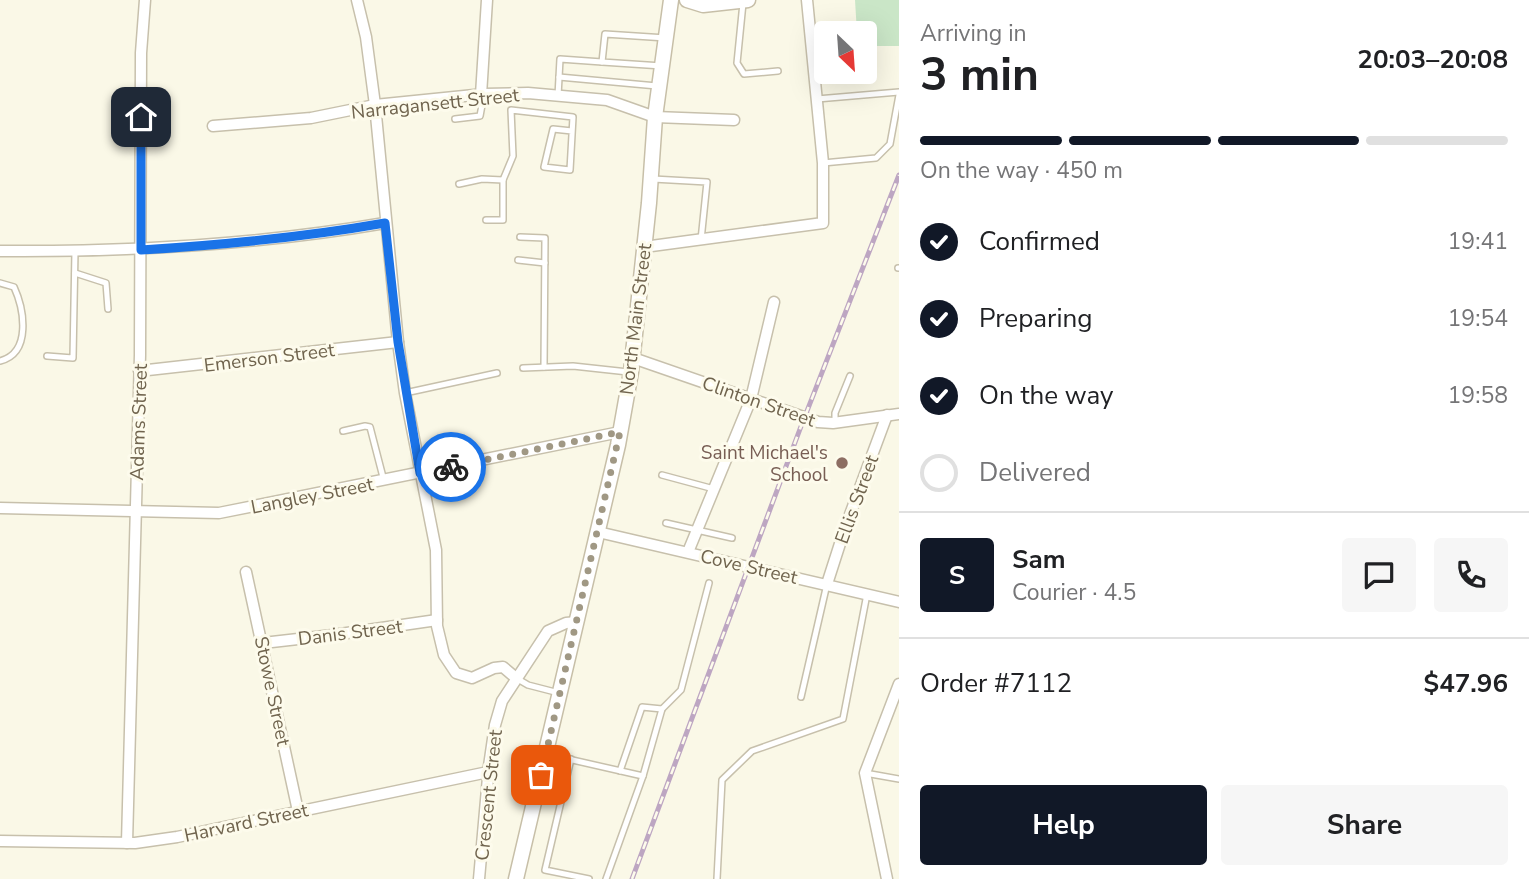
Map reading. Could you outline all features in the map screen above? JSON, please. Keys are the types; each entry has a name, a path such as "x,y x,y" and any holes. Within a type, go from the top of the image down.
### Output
{"main road":[{"name":"North Main Street","path":"516,879 578,622 632,365 655,117 671,0"},
{"path":"687,0 703,5 745,0"}],"street":[{"name":"Adams Street","path":"127,843 145,0"},
{"path":"358,0 375,105 385,223 405,393 433,526 437,620 444,655 456,673 472,678 503,667 516,678"},
{"path":"482,94 487,0"},
{"path":"644,247 823,223 823,163 807,0"},
{"name":"Narragansett Street","path":"213,126 311,118 375,105 482,94 528,93 607,100 655,117 734,120"},
{"path":"0,251 191,247 385,223"},
{"path":"688,552 751,399 774,302"},
{"name":"Emerson Street","path":"139,371 398,342"},
{"name":"Clinton Street","path":"632,365 751,399 818,422 835,423 893,414"},
{"name":"Ellis Street","path":"827,584 845,528 893,414"},
{"name":"Langley Street","path":"0,508 219,513 620,432"},
{"name":"Cove Street","path":"598,531 899,602"},
{"name":"Stowe Street","path":"246,572 298,811"},
{"name":"Danis Street","path":"263,643 437,620"},
{"name":"Crescent Street","path":"480,879 488,772 502,701 548,631 559,625 578,622"},
{"path":"887,879 865,773 895,708 899,684"},
{"name":"Harvard Street","path":"0,841 127,843 177,837 488,772"}],"lane":[{"path":"745,0 737,64 744,74 778,71"},
{"path":"602,62 605,34 666,38"},
{"path":"558,96 560,59 662,66"},
{"path":"559,77 659,86"},
{"path":"455,119 481,116 482,94"},
{"path":"817,99 899,94 890,144 876,158 823,163"},
{"path":"486,220 503,220 503,180 513,156 511,110 573,117 570,170 544,167 553,129 572,131"},
{"path":"459,184 482,179 503,180"},
{"path":"650,179 706,182 701,240"},
{"path":"520,237 545,239 544,367"},
{"path":"47,356 73,358 75,251"},
{"path":"519,260 545,263"},
{"path":"75,273 106,283 108,309"},
{"path":"0,283 14,287 20,301 23,331 18,345 7,359 0,360"},
{"path":"523,368 632,365"},
{"path":"405,393 497,373"},
{"path":"835,423 835,413 850,376"},
{"path":"343,431 370,427 384,481"},
{"path":"662,475 714,489"},
{"path":"666,523 732,538"},
{"path":"606,879 643,776 662,709 681,690 709,583"},
{"path":"801,697 827,584"},
{"path":"717,879 722,780 752,751 843,719 867,594"},
{"path":"516,678 528,685 560,694"},
{"path":"620,771 642,707 662,709"},
{"path":"546,754 643,776"},
{"path":"571,760 545,870 589,879"},
{"path":"865,773 899,779"}],"green space":[{"path":"855,0 899,0 899,46 877,46 877,21 856,21"}],"railway":[{"path":"632,879 800,429 899,175"}],"way so far":[{"path":"451,467 620,432 541,775"}],"place":[{"name":"Saint Michael's School","path":"842,463"}],"route":[{"path":"141,117 141,250 191,247 385,223 405,396 420,473 451,467"}]}
